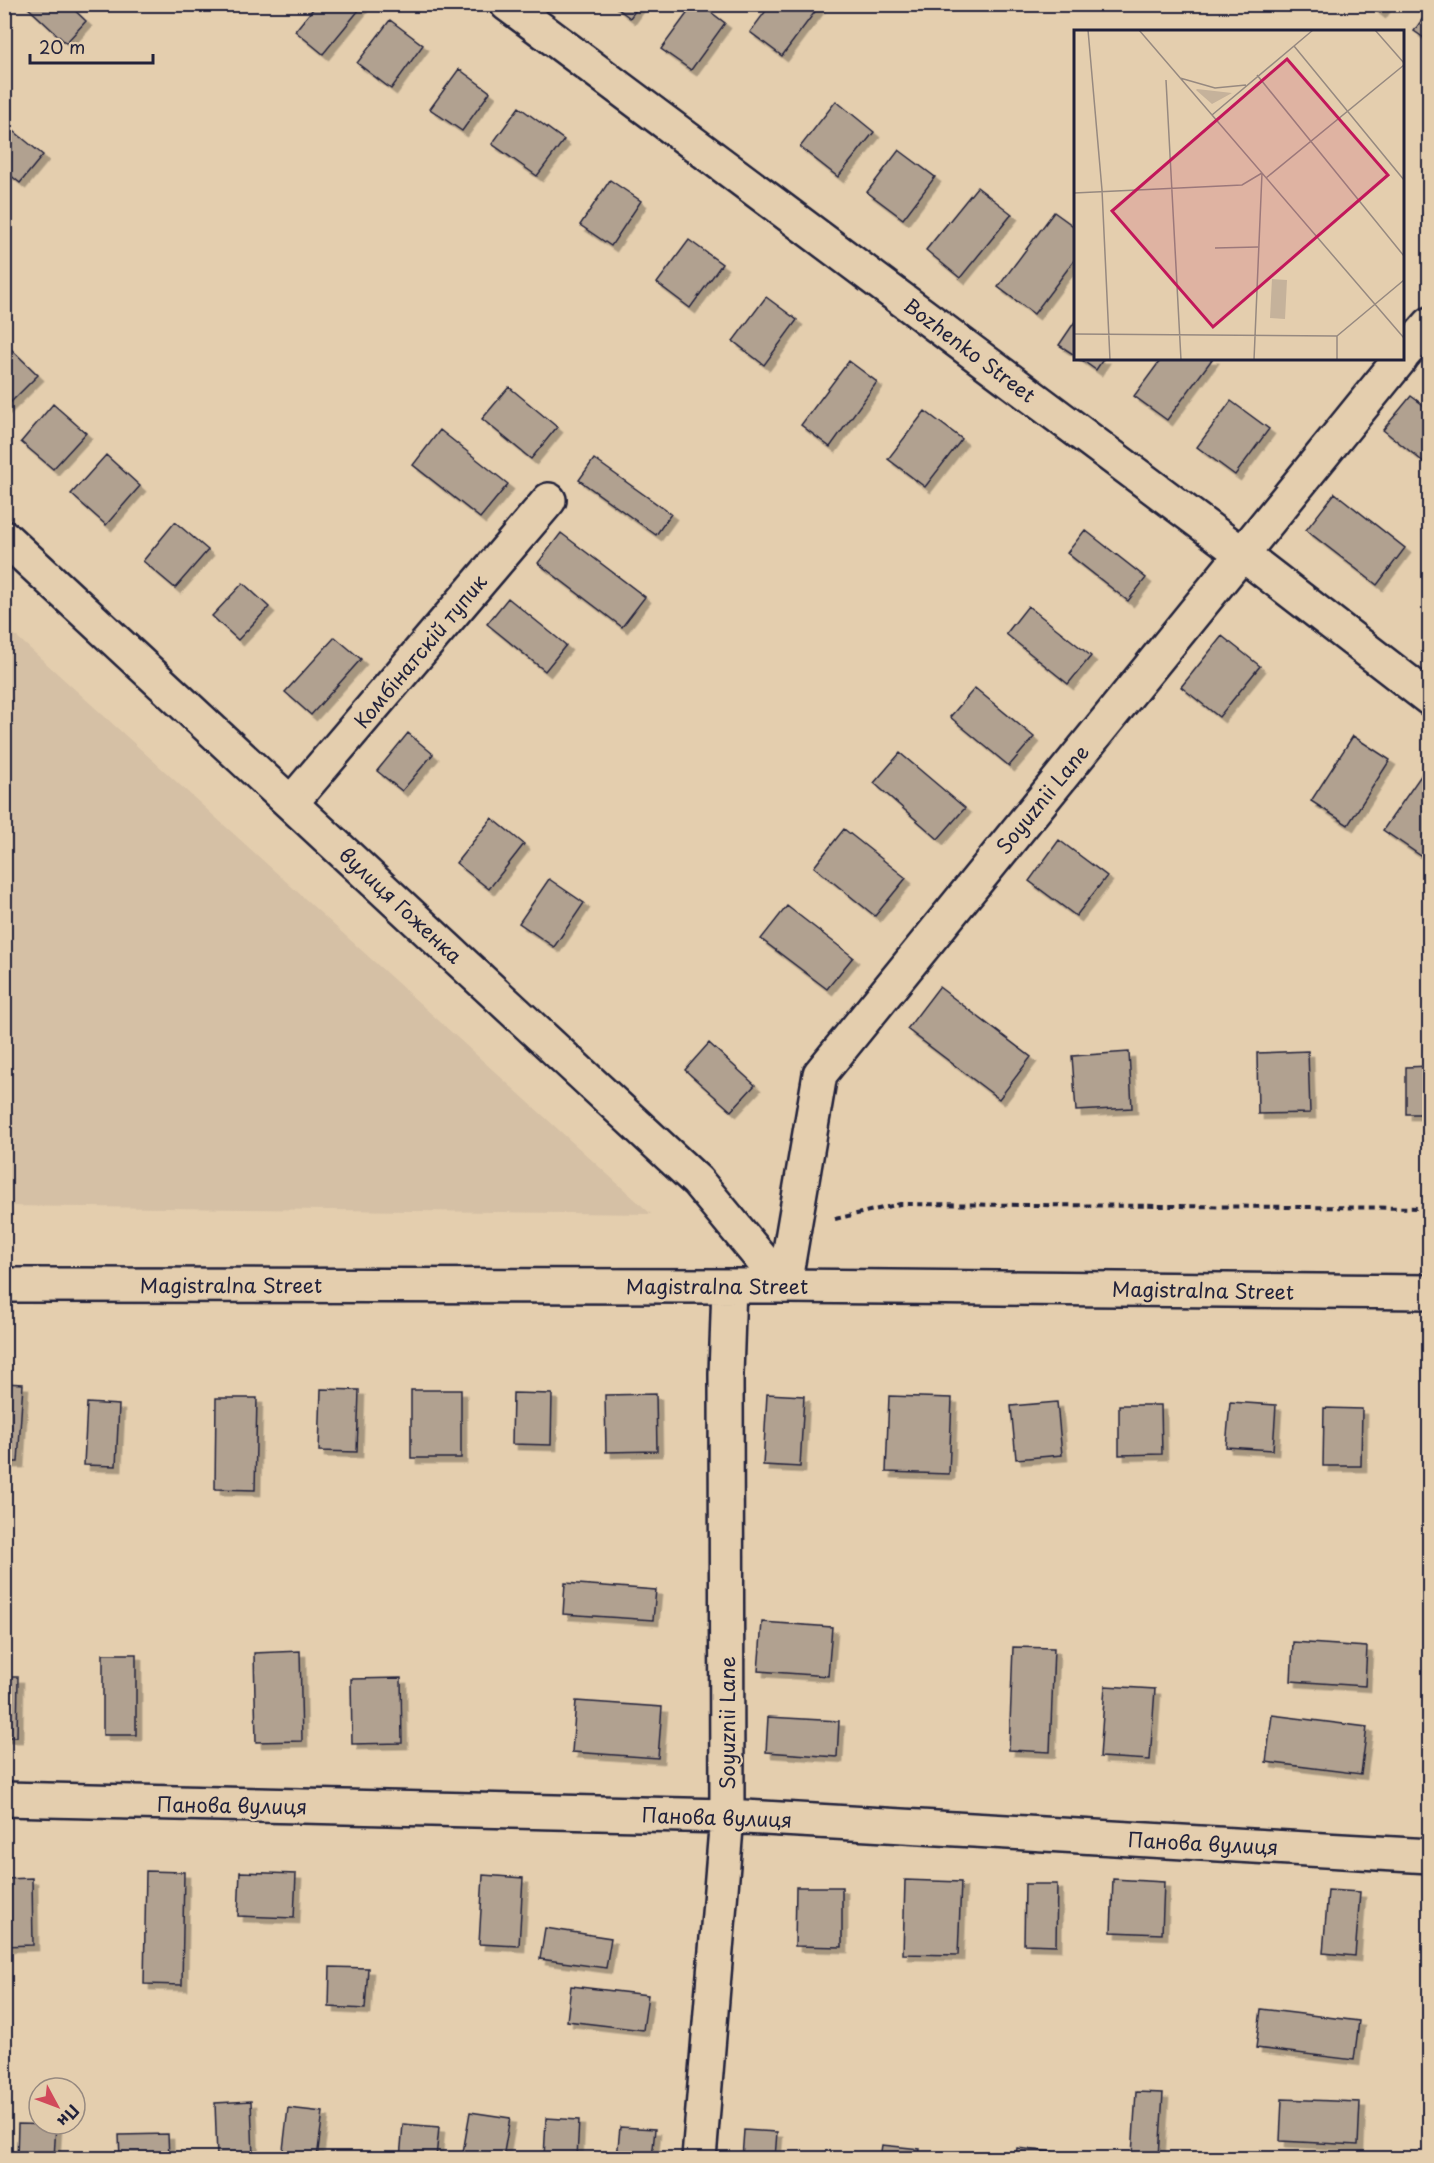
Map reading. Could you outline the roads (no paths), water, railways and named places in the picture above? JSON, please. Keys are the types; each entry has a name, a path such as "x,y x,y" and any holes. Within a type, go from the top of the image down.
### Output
{"street":[{"name":"Bozhenko Street","path":"507,4 1241,553 1430,699"},
{"name":"Soyuznii Lane","path":"1404,355 1430,324"},
{"name":"Soyuznii Lane","path":"784,1286 820,1074 1400,360"},
{"name":"Комбінатскій тупик","path":"291,803 549,500"},
{"name":"вулиця Гоженка","path":"4,537 697,1180 784,1286"},
{"name":"Magistralna Street","path":"4,1286 784,1286 1430,1292"},
{"name":"Soyuznii Lane","path":"699,2158 727,1816 726,1374 729,1286"},
{"name":"Панова вулиця","path":"4,1799 727,1816 1430,1856"}]}
